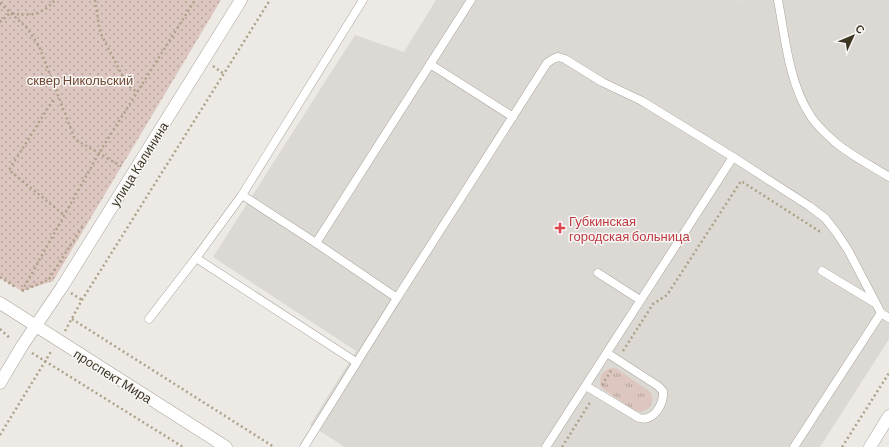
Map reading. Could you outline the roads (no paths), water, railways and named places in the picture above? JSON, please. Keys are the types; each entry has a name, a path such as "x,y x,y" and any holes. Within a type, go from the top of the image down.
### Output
{"street":[{"name":"улица Калинина","path":"0,383 62,287 241,0"},
{"name":"проспект Мира","path":"0,303 226,447"},
{"path":"870,447 889,416"}],"lane":[{"path":"149,318 196,258 242,195 363,0"},
{"path":"316,243 471,0"},
{"path":"778,0 794,84 810,116 836,143 889,177"},
{"path":"304,447 356,362 547,63 558,57 565,59 602,82 642,101 733,157 825,218 848,250 881,313 889,318"},
{"path":"430,64 513,117"},
{"path":"546,447 733,157"},
{"path":"242,195 397,298"},
{"path":"196,258 356,362"},
{"path":"822,271 876,303"},
{"path":"598,273 640,300"},
{"path":"794,447 881,313"},
{"path":"586,386 639,418 644,420 653,416 662,401 663,391 658,386 607,353"}],"place":[{"name":"Губкинская городская больница","path":"560,228"}],"park label":[{"name":"сквер Никольский","path":"80,80"}]}
